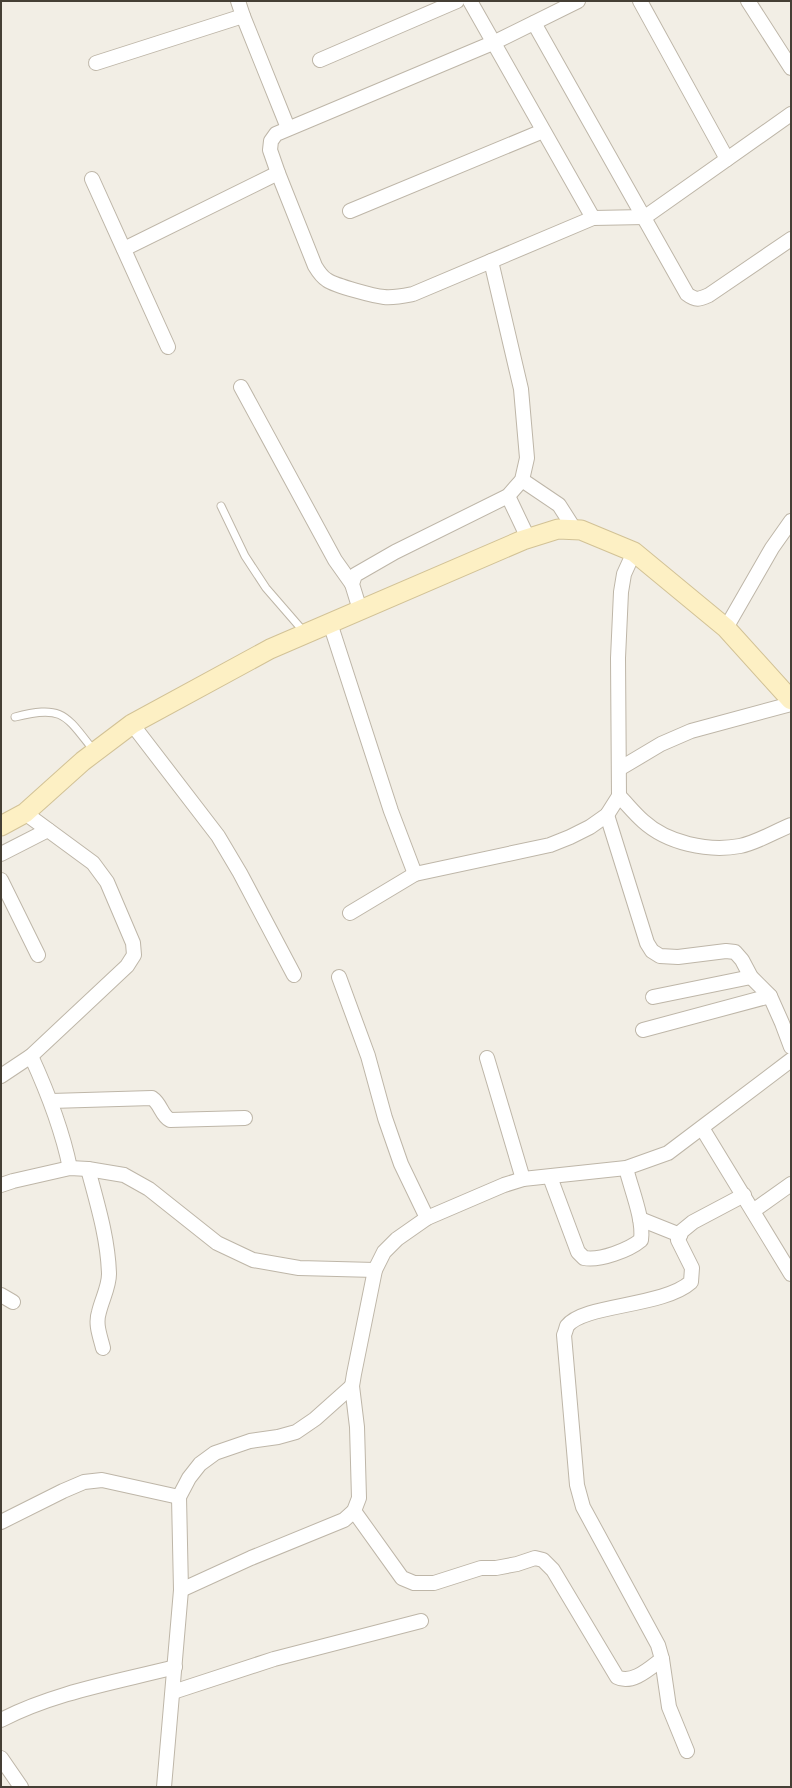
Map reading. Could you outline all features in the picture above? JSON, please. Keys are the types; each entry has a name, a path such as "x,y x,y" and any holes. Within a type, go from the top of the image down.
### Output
{"street":[{"path":"238,1 288,128"},
{"path":"320,60 457,1"},
{"path":"470,1 593,218"},
{"path":"578,1 494,42 276,134 271,141 270,150 315,266 327,281 383,297 398,297 413,294 593,218 644,217 791,114"},
{"path":"640,1 727,158"},
{"path":"748,1 787,53 791,68"},
{"path":"96,63 243,16"},
{"path":"534,23 688,294 693,299 699,299 709,295 791,239"},
{"path":"350,211 543,131"},
{"path":"124,249 278,173"},
{"path":"92,179 168,347"},
{"path":"352,584 355,575 367,568 508,496 522,480 527,458 521,389 491,261"},
{"path":"241,387 313,521 335,560 352,584 360,610"},
{"path":"522,480 559,505 575,530"},
{"path":"508,496 528,538"},
{"path":"726,628 772,548 791,521"},
{"path":"1,826 25,813 96,752 132,724 270,650 528,538 558,530 581,530 634,552 726,628 791,700"},
{"path":"350,913 415,874 550,845 590,827 607,815 620,796 618,658 621,592 624,574 634,552"},
{"path":"330,623 391,811 415,874"},
{"path":"619,769 661,744 691,732 791,704"},
{"path":"132,724 218,836 240,873 294,975"},
{"path":"620,796 643,821 657,831 674,840 692,845 719,848 741,846 791,825"},
{"path":"1,1076 31,1056 127,966 134,955 133,943 107,882 92,862 25,813"},
{"path":"607,815 647,943 652,952 660,956 678,957 726,951 735,952 742,960 751,977 770,996 791,1047"},
{"path":"1,854 48,830"},
{"path":"1,880 38,955"},
{"path":"339,977 368,1056 385,1118 402,1164 427,1218"},
{"path":"653,997 751,977"},
{"path":"643,1030 770,996"},
{"path":"31,1056 51,1101 64,1142 70,1168"},
{"path":"487,1058 523,1179"},
{"path":"181,1590 251,1558 344,1520 354,1511 359,1498 359,1466 357,1427 352,1386 374,1270 384,1252 397,1239 427,1218 470,1198 504,1185 523,1179 626,1168 668,1153 791,1060"},
{"path":"51,1101 152,1098 157,1101 166,1118 170,1120 245,1118"},
{"path":"702,1128 791,1274"},
{"path":"1,1185 70,1168 88,1169 124,1176 149,1189 217,1243 253,1260 299,1268 374,1270"},
{"path":"550,1177 578,1252 584,1258 599,1258 634,1246 641,1240 642,1231 640,1219 626,1168"},
{"path":"88,1169 104,1234 109,1274 108,1286 98,1313 97,1324 103,1348"},
{"path":"753,1211 791,1184"},
{"path":"687,1751 669,1707 662,1659 658,1645 583,1507 576,1485 564,1335 567,1326 592,1313 666,1296 683,1290 691,1282 692,1268 678,1240 682,1231 693,1222 744,1195"},
{"path":"640,1219 680,1235"},
{"path":"164,1787 181,1590 179,1497 188,1478 200,1464 215,1453 250,1441 278,1437 296,1432 315,1419 352,1386"},
{"path":"1,1522 62,1491 84,1482 102,1480 179,1497"},
{"path":"354,1511 402,1578 414,1583 434,1583 481,1568 496,1568 517,1564 535,1558 543,1560 553,1570 617,1677 622,1679 630,1679 662,1659"},
{"path":"173,1692 274,1659 421,1622"},
{"path":"1,1720 60,1696 175,1667"},
{"path":"1,1758 21,1787"}],"lane":[{"path":"221,506 245,556 266,588 306,634"},
{"path":"15,717 36,711 52,711 68,719 96,752"}]}
